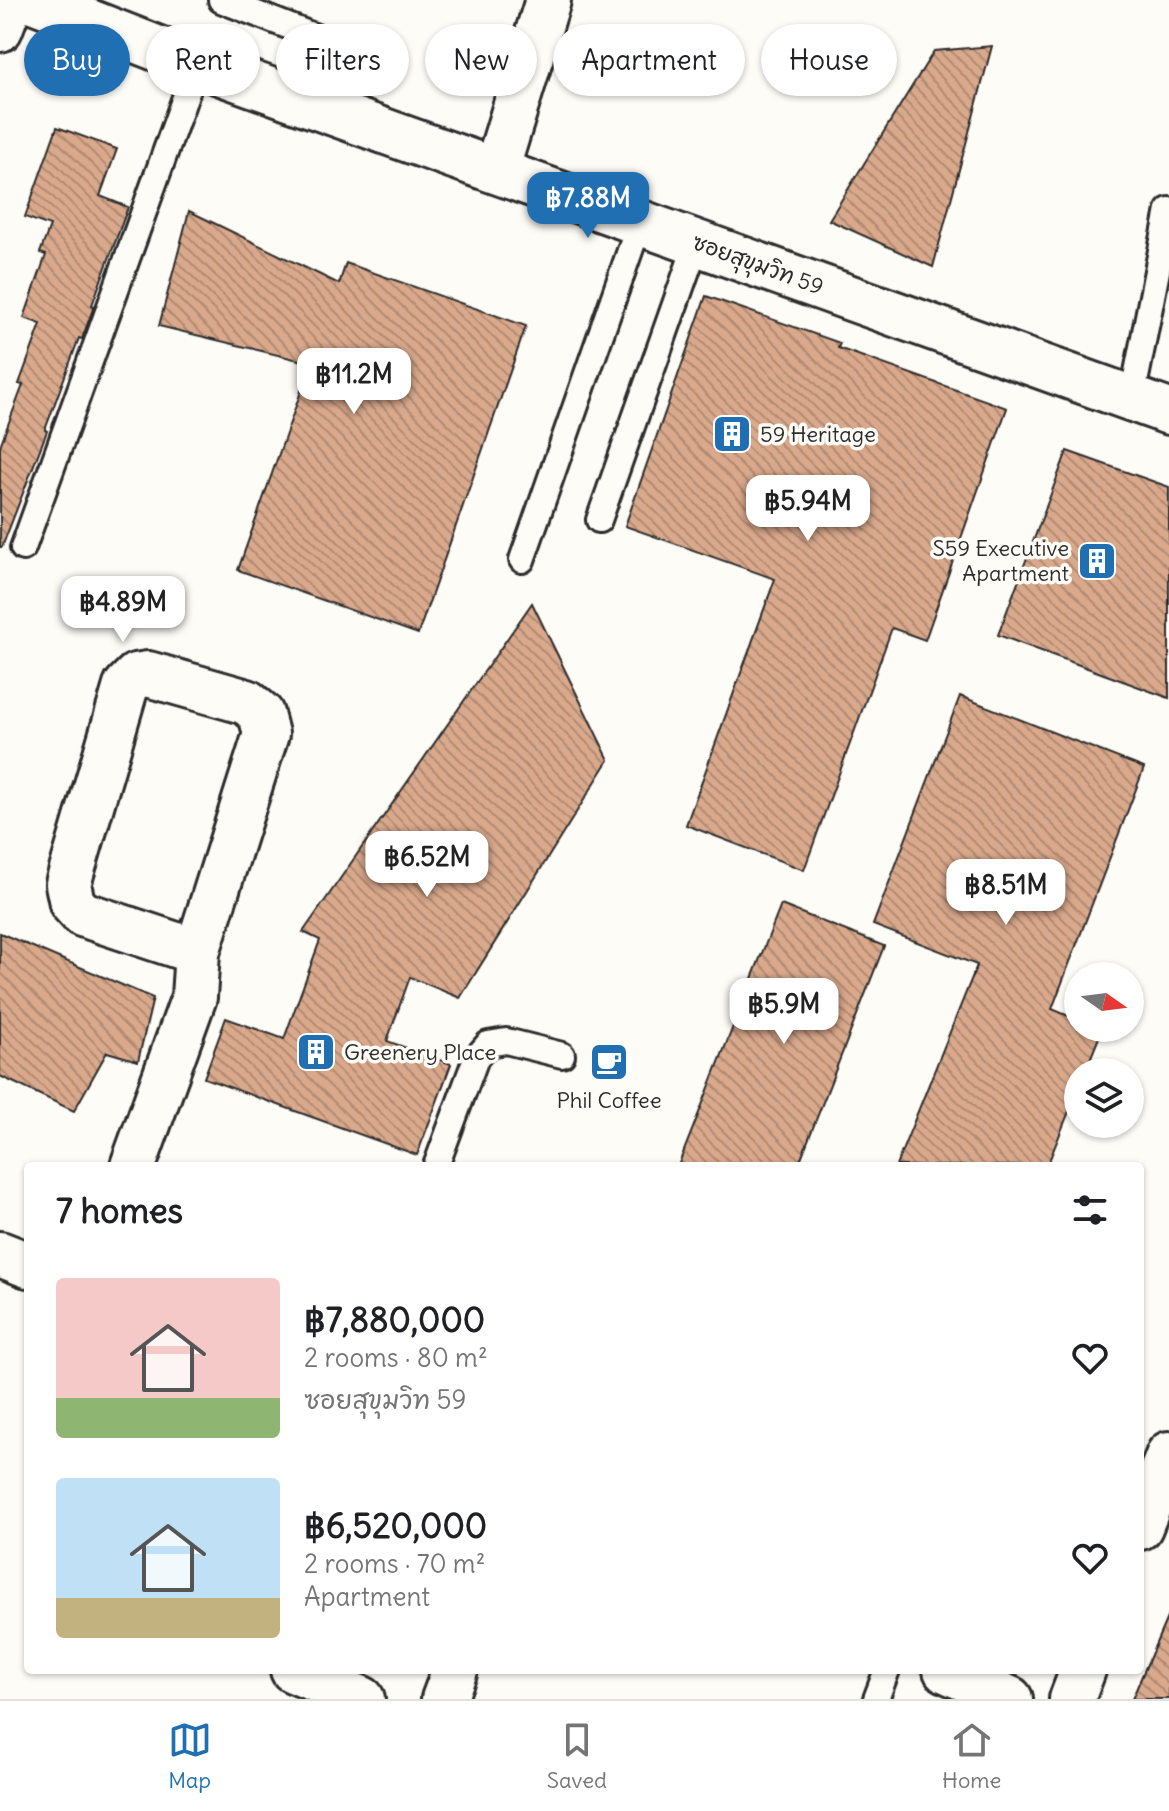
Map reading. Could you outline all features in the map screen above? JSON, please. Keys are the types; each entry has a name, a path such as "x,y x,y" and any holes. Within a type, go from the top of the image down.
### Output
{"street":[{"path":"0,29 11,0"},
{"name":"ซอยสุขุมวิท 59","path":"33,0 146,44"},
{"path":"496,171 548,0"},
{"name":"ซอยสุขุมวิท 59","path":"260,87 1151,405"},
{"path":"134,1162 194,997 197,952 266,734 261,714 247,702 148,674 136,676 126,686 68,884 72,903 82,914 197,952"},
{"path":"0,1254 24,1263"},
{"path":"1144,1517 1169,1454"},
{"path":"303,1674 362,1699"},
{"path":"444,1699 453,1674"},
{"path":"955,1674 1010,1699"},
{"path":"1072,1699 1081,1674"}],"lane":[{"path":"221,0 283,24"},
{"path":"23,548 185,96"},
{"path":"1151,405 1169,210"},
{"path":"522,560 640,222"},
{"path":"599,520 697,242"},
{"path":"437,1162 476,1058 488,1044 506,1041 562,1055"},
{"path":"876,1699 885,1674"}],"building":[{"path":"992,46 933,267 829,220 934,51"},
{"path":"57,127 117,149 100,196 128,207 82,339 79,338 47,431 0,547 0,446 41,324 24,318 46,255 40,253 50,226 25,217"},
{"path":"189,211 339,284 346,263 526,326 418,634 238,570 311,363 159,326"},
{"path":"706,296 840,343 838,348 1007,408 925,640 892,628 804,870 686,825 775,579 625,526"},
{"name":"S59 Executive Apartment","path":"1067,451 1169,487 1169,698 998,635"},
{"path":"532,603 609,760 460,998 410,977 387,1041 451,1064 417,1155 204,1078 226,1018 284,1039 320,940 303,932"},
{"path":"960,696 1144,768 1070,962 1064,962 1064,978 1052,1009 1064,1014 1064,1042 1097,1042 1091,1058 1064,1058 1064,1124 1049,1162 898,1162 977,965 873,925"},
{"path":"781,905 884,946 800,1162 680,1162"},
{"path":"0,933 153,998 138,1061 107,1052 74,1111 0,1076"},
{"path":"1169,1613 1169,1699 1132,1699"}],"place":[{"name":"59 Heritage","path":"732,434"},
{"name":"S59 Executive Apartment","path":"1097,561"},
{"name":"Greenery Place","path":"316,1052"},
{"name":"Phil Coffee","path":"609,1062"}]}
